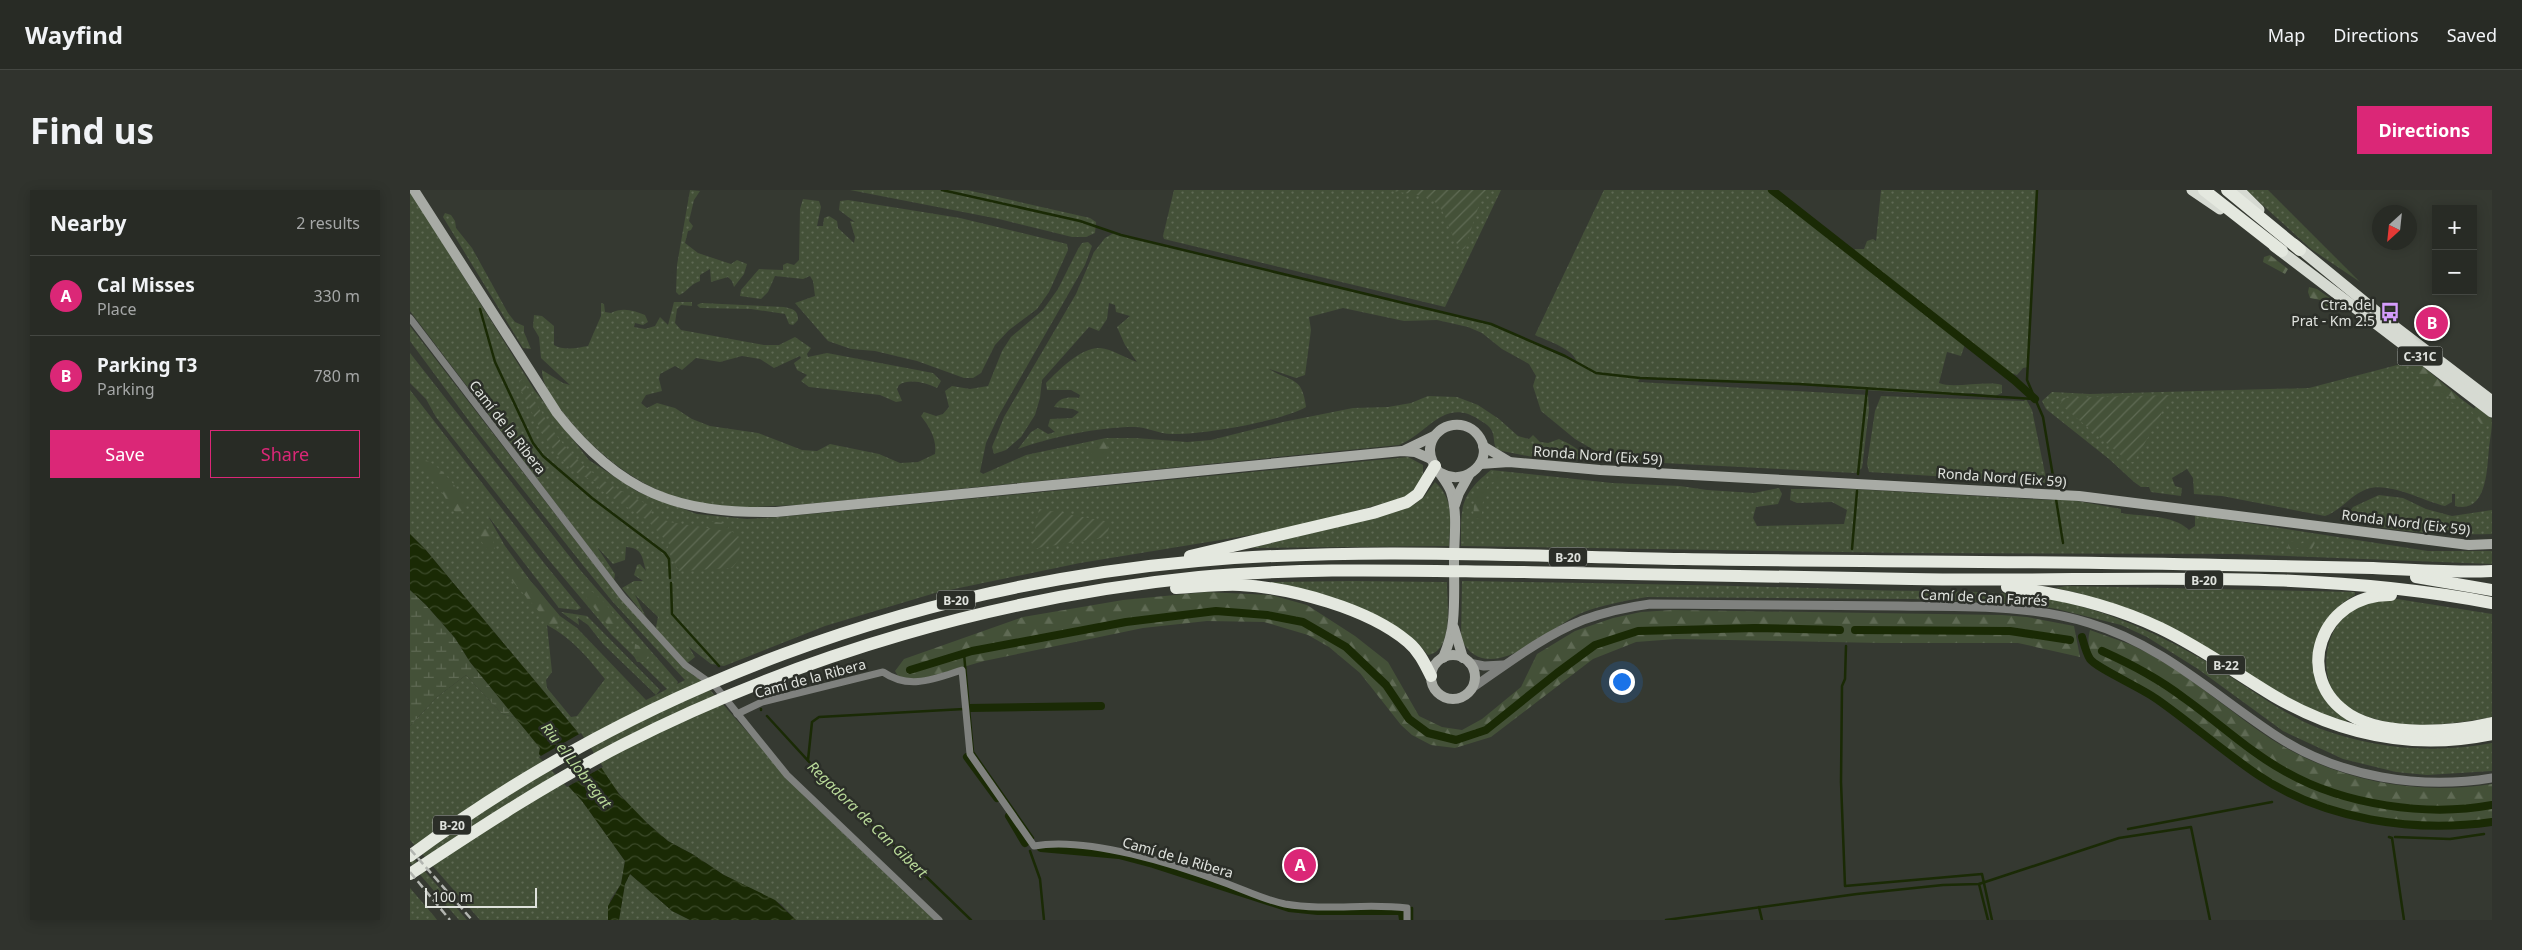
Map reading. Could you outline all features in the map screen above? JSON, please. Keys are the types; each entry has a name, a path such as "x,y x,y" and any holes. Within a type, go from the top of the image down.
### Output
{"highway":[{"name":"C-31C","path":"2192,190 2282,251"},
{"name":"C-31C","path":"2204,190 2492,412"},
{"name":"C-31C","path":"2227,190 2492,401"},
{"path":"2239,190 2300,250"},
{"path":"1164,565 1208,551 1364,515 1407,502 1418,494 1436,466"},
{"name":"B-20","path":"410,856 494,796 614,728 755,665 811,643 900,615 979,594 1050,580 1164,565 1257,557 1363,554 2332,567 2400,574 2492,590"},
{"path":"2332,567 2492,571"},
{"name":"B-20","path":"410,874 557,780 623,744 692,712 769,680 818,661 918,630 982,613 1101,590 1198,578 1354,571 1958,580 2253,581 2377,586 2449,595 2492,604"},
{"name":"B-22","path":"1958,580 2047,592 2132,616 2194,646 2292,706 2344,728 2383,737 2421,741 2460,740 2492,734"},
{"path":"1101,590 1240,585 1283,590 1318,599 1355,612 1388,628 1408,642 1420,655 1431,676"},
{"path":"2449,595 2379,595 2369,596 2349,604 2331,622 2322,641 2319,660 2322,678 2332,698 2342,709 2358,719 2372,724 2432,730 2466,728 2492,723"},
{"path":"410,846 494,796"},
{"path":"410,884 463,840"}],"main road":[{"path":"414,190 557,413 572,432 596,456 620,475 650,492 688,506 726,512 776,512 1402,451 1415,452 1455,478 1469,475"},
{"path":"418,190 444,236"},
{"path":"1402,451 1434,436 1449,425 1464,425 1476,433 1483,446 1491,453 1509,462"},
{"path":"1434,436 1430,447 1436,466 1452,493 1454,509 1453,620 1449,643 1443,658"},
{"path":"1454,509 1458,493 1469,475 1480,464 1483,446"},
{"path":"1480,464 1509,462"},
{"name":"Ronda Nord (Eix 59)","path":"1509,462 1583,469 2079,496 2468,545 2492,544"},
{"path":"1453,620 1458,644 1474,675 1472,688 1462,697 1448,698 1436,691 1431,676 1434,665 1443,658 1453,655 1466,660"}],"street":[{"name":"Camí de la Ribera","path":"410,318 623,597 685,664 716,687 737,714 762,702 862,676 883,672 892,678 916,683 962,670 970,754 1034,846 1062,844 1125,852 1201,874 1285,904 1330,908 1391,906 1407,908 1407,920"},
{"name":"Camí de Can Farrés","path":"1472,688 1546,639 1583,620 1618,610 1650,604 1970,607 2035,611 2089,623 2152,649 2188,671 2280,738 2309,754 2341,767 2411,781 2459,782 2492,778"},
{"path":"1466,660 1484,666 1506,665"},
{"path":"737,714 787,775 939,920"}],"green space":[{"path":"690,190 700,191 694,200 689,221 693,226 688,231 685,243 698,253 731,264 737,260 747,264 744,274 734,287 728,277 711,282 710,269 700,275 700,281 684,292 679,295 676,292 677,265"},
{"path":"850,190 967,190 1090,218 1096,222 1095,233 1086,237 1072,237 999,219"},
{"path":"1174,190 1501,190 1445,307 1164,239 1163,236"},
{"path":"1389,190 1488,190 1479,205 1465,248 1462,250 1457,244 1444,214 1435,202 1428,198"},
{"path":"1604,190 1772,190 1853,254 1855,249 1864,249 1867,241 1873,239 1876,241 1881,190 2037,190 2028,367 2023,368 2017,375 2009,373 1990,363 1965,344 1961,356 1947,352 1939,383 1945,385 1988,383 2002,385 2002,393 1995,396 1973,393 1951,395 1862,390 1799,384 1640,378 1638,382 1868,395 1869,410 1862,468 1856,473 1643,462 1606,457 1575,439 1541,411 1533,386 1536,376 1529,364 1502,349 1482,333 1468,327 1437,320 1404,321 1343,308 1309,317 1311,330 1305,375 1296,378 1269,369 1299,385 1306,407 1295,412 1241,426 1185,434 1167,434 1139,427 1120,427 1060,437 1018,449 1031,432 1038,428 1048,434 1055,432 1048,426 1050,419 1072,418 1079,412 1073,409 1054,407 1062,399 1079,398 1080,395 1071,390 1047,390 1046,383 1071,360 1085,351 1100,348 1137,362 1125,345 1117,327 1130,316 1116,312 1115,305 1109,303 1107,319 1099,331 1089,327 1042,380 1040,398 1035,415 1021,437 1006,450 994,454 992,447 1004,417 1076,294 1094,252 1105,238 1114,233 1491,324 1577,363 1575,358 1566,350 1535,335"},
{"path":"2246,190 2268,190 2360,282 2311,249"},
{"path":"410,191 535,391 589,460 638,492 697,514 747,519 779,517 1408,457 1423,465 1423,479 1407,497 1288,529 1080,563 935,593 825,626 724,666 711,664 689,647 695,657 685,665 655,632 658,617 635,595 646,617 622,588 634,581 643,581 634,575 637,565 640,564 646,571 638,551 626,547 625,560 613,564 597,547 615,574 614,580 410,311"},
{"path":"803,199 819,201 821,207 817,226 823,226 824,218 829,216 837,221 838,228 854,243 855,237 850,221 855,222 839,210 840,201 848,200 960,218 1067,244 1068,250 1049,292 1037,309 1009,330 995,345 981,373 973,378 964,378 917,361 875,351 851,349 828,341 795,303 815,296 813,281 810,276 803,279 775,276 768,292 761,299 740,296 741,290 759,269 783,270 783,265 787,263 794,265 799,260 800,209"},
{"path":"445,213 451,215 455,221 456,228 472,248 508,313 515,322 524,326 524,332 531,349 523,348 443,217"},
{"path":"1088,242 1092,246 1085,265 999,415 986,443 980,472 983,474 1026,455 1106,438 1187,442 1211,440 1283,422 1353,408 1388,407 1411,403 1428,396 1457,397 1478,405 1499,419 1518,436 1529,439 1533,435 1540,442 1548,443 1559,439 1578,450 1584,460 1533,457 1497,450 1492,431 1488,426 1466,413 1455,412 1436,420 1399,445 797,505 747,507 709,505 679,498 644,483 612,462 584,436 548,391 542,370 563,383 570,385 541,358 539,337 533,327 534,315 542,316 554,326 554,345 562,348 588,346 601,316 601,303 604,304 605,312 611,313 619,310 628,310 645,315 648,322 643,325 635,323 634,327 645,329 655,326 660,317 668,325 674,302 692,302 692,306 681,305 677,309 675,323 681,330 764,345 779,345 795,337 811,348 807,354 808,357 827,353 933,373 941,381 937,388 918,382 903,383 897,389 902,401 896,402 880,395 809,387 801,381 807,375 797,370 794,363 801,358 800,356 774,368 760,359 742,356 720,362 696,358 682,370 675,366 660,374 659,379 662,391 646,395 641,403 647,408 657,403 675,408 692,419 710,426 758,433 802,450 817,451 830,444 879,454 900,463 918,462 935,454 935,443 932,434 921,416 924,412 936,416 943,414 949,407 945,391 952,386 970,389 988,386 1002,351 1011,337 1043,310 1058,289 1078,249 1082,243"},
{"path":"2270,255 2288,269 2285,274 2263,262 2264,257"},
{"path":"2309,287 2317,289 2337,303 2334,312 2326,310 2320,300 2310,298"},
{"path":"701,303 790,308 797,314 798,320 793,325 789,324 785,314 751,309 700,308 697,305"},
{"path":"410,326 616,593 694,676 697,675 805,797 934,920 796,920 781,904 724,875 694,855 668,841 637,814 612,785 576,730 425,549 410,534 410,390 581,608 577,610 559,608 488,516 505,546 532,583 560,616 577,628 646,700 667,689 611,634 548,559 436,417 426,399 410,383 410,353 581,571 678,682 677,684 685,680 612,601 475,429 410,341","holes":["547,625 579,649 605,679 577,716 571,717 547,688 546,680 552,672"]},
{"path":"2409,360 2492,422 2486,478 2483,488 2474,503 2466,507 2455,506 2455,494 2452,494 2452,502 2445,506 2406,493 2376,487 2361,492 2325,516 2222,496 2194,494 2193,478 2187,469 2172,478 2175,486 2182,488 2181,496 2151,492 2149,487 2141,487 2134,482 2109,459 2046,409 2042,401 2052,392 2090,394 2309,388 2401,364"},
{"path":"2411,363 2419,363 2459,397 2460,405 2450,402 2451,396 2440,393 2423,381 2409,368"},
{"path":"522,379 560,440 584,466 602,480 653,507 651,513 669,522 733,532 740,538 739,559 732,568 679,571 667,549 670,545 647,520 599,489 600,484 579,474 560,457 544,436 520,388 519,381"},
{"path":"2172,395 2134,462 2129,462 2060,404 2062,401 2057,398"},
{"path":"1881,396 2024,401 2026,399 2032,410 2047,483 1869,472 1867,464 1875,411"},
{"path":"2476,406 2492,419 2491,426 2481,424 2472,412"},
{"path":"1103,440 1110,452 1106,459 1096,461 1088,448"},
{"path":"421,458 441,470 466,500 464,511 457,513 451,508 443,494 417,461"},
{"path":"1491,470 1612,483 1680,486 1754,493 1779,488 1782,494 1778,504 1756,507 1753,518 1757,526 1844,524 1847,510 1832,502 1797,503 1790,500 1791,489 1851,489 2049,500 2061,498 2121,509 2121,513 2174,521 2189,530 2195,526 2195,516 2428,551 2492,551 2492,564 2236,554 1907,553 1461,546 1462,512 1467,495"},
{"path":"1493,472 1499,474 1499,481 1490,483 1487,487 1481,519 1473,518 1475,495"},
{"path":"1435,482 1446,496 1450,512 1449,546 1251,548 1374,518 1415,504 1424,497"},
{"path":"2379,495 2403,498 2426,509 2452,516 2492,510 2492,534 2421,532 2385,528 2351,520 2348,514 2353,507"},
{"path":"1039,509 1110,522 1107,537 1031,549"},
{"path":"708,521 730,524 726,532 714,532 706,525"},
{"path":"484,524 492,536 495,549 491,552 481,540 480,529"},
{"path":"2310,539 2316,541 2311,550 2296,548 2289,550 2288,544 2293,541 2301,544"},
{"path":"501,568 511,569 520,573 535,586 560,619 557,625 547,625 542,615"},
{"path":"1462,581 1960,592 2006,594 2050,599 2098,612 2144,629 2188,651 2295,718 2339,735 2361,741 2404,748 2448,748 2492,743 2492,771 2427,775 2396,772 2343,759 2283,731 2198,669 2147,637 2121,625 2057,609 2027,604 1913,599 1647,597 1604,606 1579,614 1518,651 1502,657 1486,659 1472,653 1461,639"},
{"path":"1267,582 1447,582 1448,613 1442,645 1436,652 1428,655 1418,643"},
{"path":"2066,586 2355,592 2355,595 2339,606 2329,619 2315,653 2347,719 2346,723 2325,716 2078,593 2056,588"},
{"path":"410,590 455,638 470,662 515,717 502,714 466,675 437,697 410,726"},
{"path":"587,592 593,592 612,611 615,626 610,628 585,596"},
{"path":"1206,592 1271,595 1307,605 1355,636 1388,662 1419,716 1442,727 1462,730 1482,719 1521,687 1537,654 1575,631 1613,618 1641,612 1673,610 2002,615 2027,617 2074,626 2080,657 2018,643 1882,643 1676,639 1636,642 1593,659 1491,737 1455,748 1431,745 1412,735 1401,725 1360,673 1329,647 1308,635 1264,622 1207,621 1143,628 984,661 915,681 898,676 895,671 904,659 1023,617 1123,600"},
{"path":"2397,599 2492,614 2492,717 2441,724 2406,724 2372,718 2356,712 2342,702 2333,689 2328,675 2326,659 2329,643 2336,628 2346,615 2363,604"},
{"path":"561,612 587,616 660,690 656,695 603,644 588,625 578,618 579,625"},
{"path":"2090,630 2129,644 2167,664 2271,739 2322,765 2349,775 2377,782 2406,786 2435,788 2492,784 2492,821 2431,823 2371,817 2342,810 2286,788 2245,764 2148,690 2096,660 2089,646"},
{"path":"635,644 640,646 648,656 645,662 637,662 634,656"},
{"path":"466,675 502,714 515,717 540,748 539,754 582,801 625,861 621,884 610,900 608,920 480,920 410,840 410,726 437,697"},
{"path":"410,854 467,920 459,920 410,863"},
{"path":"630,874 672,911 690,920 619,920 625,884"},
{"path":"410,888 434,916 437,920 410,920"}],"water":[{"name":"Riu el Llobregat","path":"410,534 425,549 576,730 619,794 647,823 668,841 694,855 724,875 775,900 796,920 690,920 672,911 630,874 625,884 619,920 608,920 608,906 621,884 625,861 582,801 539,754 540,748 470,662 455,638 410,590"}],"pier":[{"path":"581,733 603,767 567,787 539,757"}],"waterway":[{"path":"942,190 1080,221 1121,235 1491,324 1565,356 1596,373 1640,378 1799,384 2035,399"},
{"path":"1772,190 2014,380 2035,399"},
{"path":"2037,190 2027,380 2043,417 2055,488"},
{"name":"Regadora de Can Gibert","path":"480,309 495,362 533,443 543,456 592,498 665,553 669,559 670,578"},
{"path":"1858,474 1867,389"},
{"path":"1852,549 1857,491"},
{"path":"2056,499 2063,543"},
{"name":"Regadora de Can Gibert","path":"671,583 672,614 719,666"},
{"path":"910,670 972,651 1126,622 1216,611 1267,615 1303,622 1346,647 1386,685 1409,719 1428,733 1456,740 1486,730 1595,645 1638,631 1755,628 1840,630"},
{"path":"1855,630 2010,631 2070,640"},
{"path":"2082,637 2087,654 2094,663 2152,696 2258,775 2311,803 2340,813 2370,820 2401,824 2432,826 2492,822"},
{"path":"1846,646 1845,679 1842,686 1841,782 1845,886 1982,874 1992,920"},
{"path":"2102,651 2165,684 2272,764 2309,783 2334,793 2360,800 2414,809 2441,810 2492,805"},
{"path":"964,654 973,752 1033,838"},
{"path":"969,708 1101,706"},
{"path":"808,760 812,722 819,717 964,709"},
{"name":"Regadora de Can Gibert","path":"767,716 823,777 971,920"},
{"path":"967,757 997,798"},
{"path":"2128,829 2272,802"},
{"path":"1009,816 1025,843"},
{"path":"1666,920 1857,894 1943,885 1979,884 2119,838 2191,827 2210,920"},
{"path":"2395,837 2450,839 2484,834"},
{"path":"2389,837 2392,838 2404,920"},
{"path":"1041,848 1119,855 1153,864 1289,908 1318,911 1399,911 1402,913 1403,920"},
{"path":"1030,851 1040,879 1044,920"},
{"path":"1979,884 1988,920"},
{"path":"1759,907 1762,920"},
{"path":"1408,909 1412,908 1412,920"}],"railway":[{"path":"410,849 472,920"},
{"path":"410,872 450,920"}],"place":[{"name":"Ctra. del Prat - Km 2.5","path":"2390,312"},
{"name":"Parking T3","path":"2432,323"},
{"name":"Cal Misses","path":"1300,865"}]}
